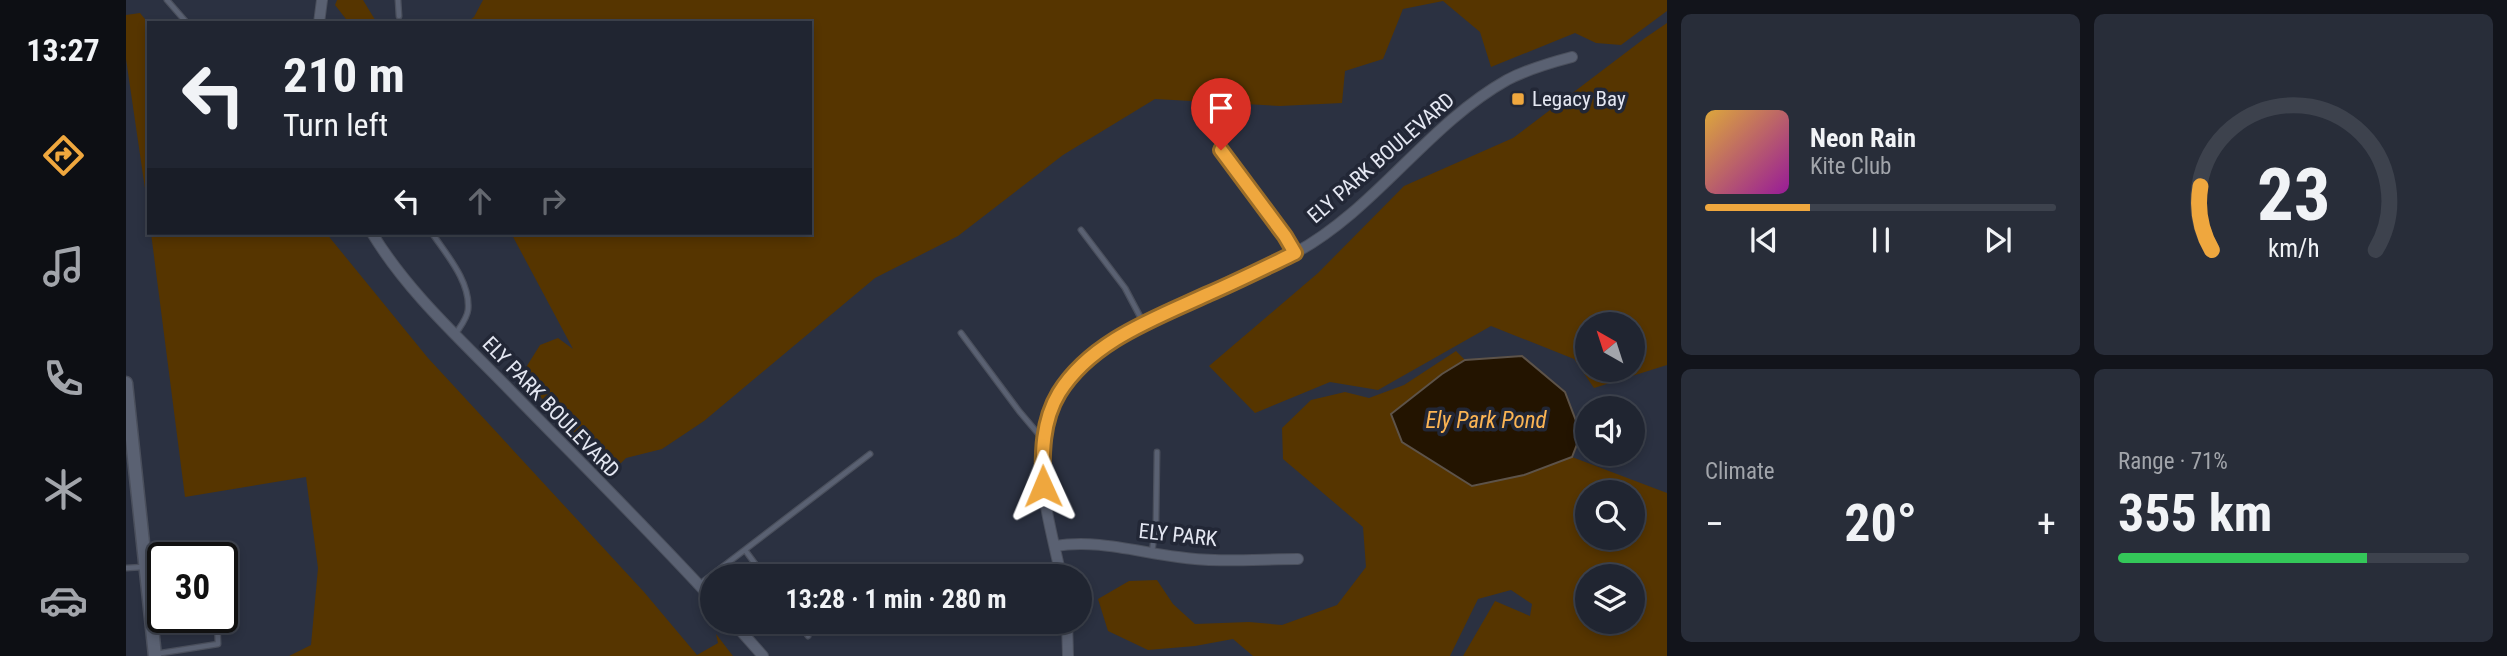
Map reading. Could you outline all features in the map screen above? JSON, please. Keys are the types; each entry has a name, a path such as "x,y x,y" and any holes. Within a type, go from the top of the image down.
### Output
{"street":[{"path":"319,21 321,0"},
{"name":"ELY PARK BOULEVARD","path":"1058,564 1043,486 1042,456 1052,407 1079,367 1105,346 1295,253 1325,234 1374,193 1467,107 1507,80 1536,67 1572,57"},
{"name":"ELY PARK BOULEVARD","path":"373,235 409,285 454,336 699,585"},
{"path":"126,383 155,655"},
{"name":"ELY PARK","path":"1055,546 1079,542 1206,559 1298,559"},
{"path":"744,634 763,656"},
{"path":"1067,634 1068,656"}],"lane":[{"path":"167,0 185,21"},
{"path":"398,0 399,16"},
{"path":"1221,150 1295,253"},
{"path":"1082,230 1125,288 1145,325"},
{"path":"433,235 462,279 466,295 468,310 454,336"},
{"path":"961,333 1044,440"},
{"path":"1152,553 1156,522 1157,452"},
{"path":"699,585 870,454"},
{"path":"745,550 755,564"},
{"path":"126,568 145,567"},
{"path":"155,655 218,644 218,633"}],"shaded area":[{"path":"337,0 363,0 376,21 347,21 335,5"},
{"path":"483,0 1667,0 1667,11 1621,45 1596,43 1575,33 1491,67 1480,32 1443,1 1403,9 1383,59 1345,71 1342,103 1280,106 1155,99 1063,155 958,236 875,278 704,421 662,449 626,458 612,472 530,386 525,369 540,345 558,338 573,349 512,235 812,235 812,21 469,21 474,17"},
{"path":"140,13 147,22 147,202 126,59 126,15"},
{"path":"1667,23 1667,365 1645,372 1645,312 1575,312 1575,360 1491,326 1378,390 1330,382 1255,413 1209,366 1318,273 1404,186 1513,138"},
{"path":"151,235 328,235 428,358 644,592 697,655 718,643 716,634 733,656 289,656 311,645 318,568 306,477 185,497"},
{"path":"1456,351 1465,360 1442,374 1391,414 1402,442 1472,486 1524,475 1572,457 1575,458 1575,466 1596,466 1633,480 1575,480 1575,550 1645,550 1645,485 1667,493 1667,656 1463,656 1495,601 1530,616 1532,604 1511,590 1478,599 1450,656 1253,656 1233,639 1148,650 1108,631 1098,599 1129,581 1157,580 1173,604 1195,624 1249,622 1282,625 1337,605 1366,567 1363,527 1283,459 1282,428 1311,400 1345,392 1369,398 1404,385"},
{"path":"1590,382 1613,382 1594,388"}],"water":[{"name":"Ely Park Pond","path":"1522,356 1565,392 1575,418 1575,449 1572,457 1524,475 1472,486 1402,442 1391,414 1442,374 1465,360"}],"place":[{"name":"Legacy Bay","path":"1518,99"}],"route":[{"path":"1043,486 1042,456 1046,424 1060,392 1079,367 1105,346 1161,316 1295,253 1221,150"}]}
